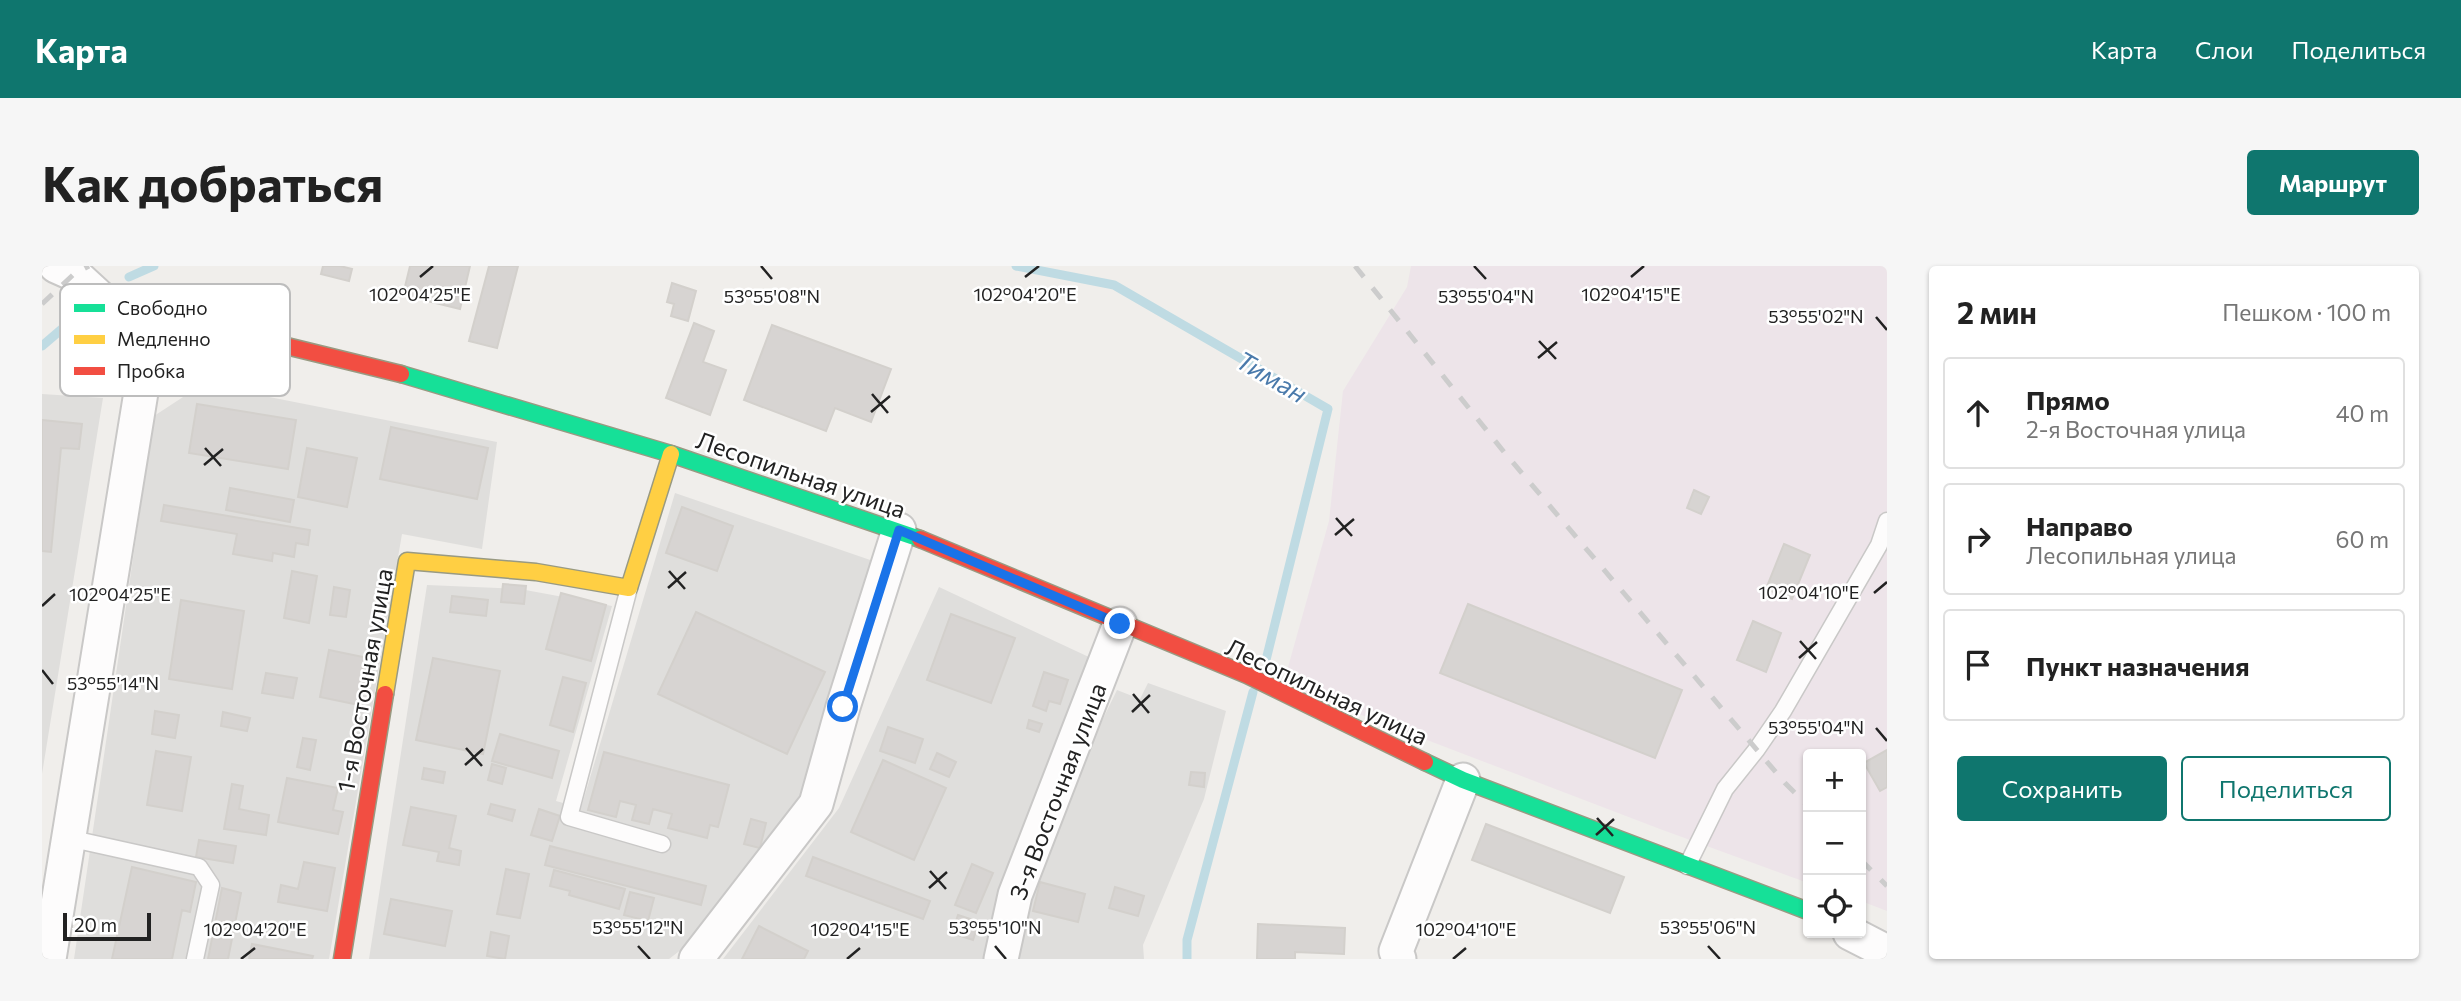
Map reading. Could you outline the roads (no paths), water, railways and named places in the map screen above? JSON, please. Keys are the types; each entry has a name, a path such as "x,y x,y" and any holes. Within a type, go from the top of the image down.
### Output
{"street":[{"path":"56,266 74,274 85,284"},
{"name":"Лесопильная улица","path":"290,347 405,375 671,454 899,530 1247,675 1463,780 1803,909"},
{"path":"49,959 140,396"},
{"path":"629,588 671,454"},
{"path":"696,959 816,804 843,707 899,530"},
{"name":"1-я Восточная улица","path":"342,959 407,561 536,572 629,588"},
{"name":"3-я Восточная улица","path":"1002,959 1015,895 1120,624"},
{"path":"1392,956 1463,780"},
{"path":"1860,938 1887,952"}],"lane":[{"path":"1686,866 1725,789 1783,711 1879,545 1887,521"},
{"path":"629,588 569,817 663,844"},
{"path":"68,838 199,867 211,885 195,959"}],"waterway":[{"name":"Тиман","path":"129,277 154,266"},
{"name":"Тиман","path":"1016,266 1114,285 1328,409 1266,660"},
{"name":"Тиман","path":"42,346 60,331"},
{"name":"Тиман","path":"1187,959 1187,940 1253,692"}],"railway":[{"path":"63,284 89,266"},
{"path":"1355,266 1504,452 1803,801"},
{"path":"42,304 60,287"},
{"path":"1866,865 1887,886"}]}
